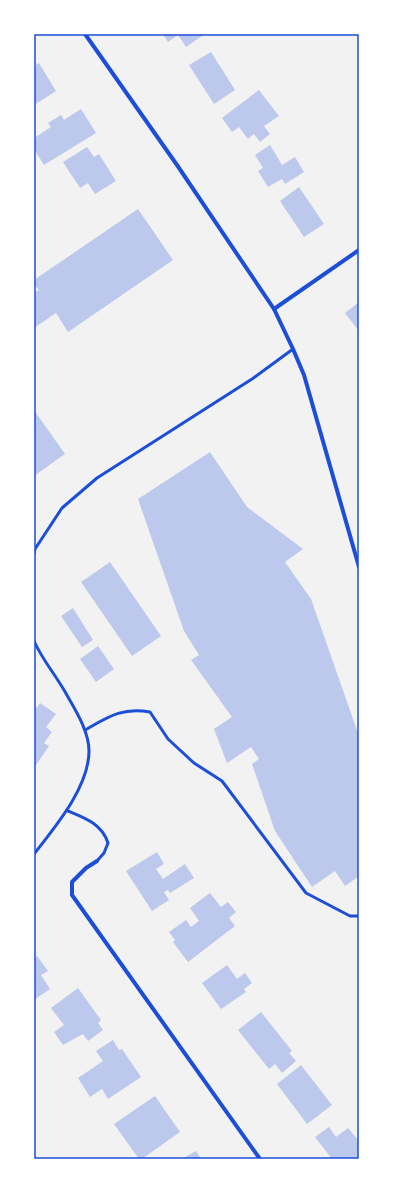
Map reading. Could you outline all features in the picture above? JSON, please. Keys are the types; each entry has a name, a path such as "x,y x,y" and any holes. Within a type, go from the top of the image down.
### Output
{"street":[{"path":"85,34 177,164 274,310 304,375 359,567"},
{"path":"274,310 359,250"},
{"path":"97,861 86,868 72,882 72,895 260,1159"}],"lane":[{"path":"34,554 35,549 62,508 97,478 252,379 293,349"},
{"path":"34,641 40,656 63,688 85,730 89,751 87,770 68,811 34,854"},
{"path":"85,730 114,714 136,709 150,712 168,739 189,758 222,781 306,893 350,916 359,916"},
{"path":"68,811 87,819 105,832 108,843 104,853 97,861"}],"building":[{"path":"163,34 200,34 202,36 186,47 178,35 168,42"},
{"path":"211,52 235,90 214,104 189,65"},
{"path":"39,63 56,91 34,105 34,66"},
{"path":"259,90 279,116 264,126 270,134 260,142 254,134 248,139 239,127 232,132 222,118"},
{"path":"81,109 96,133 44,165 34,149 34,138 51,127 48,123 61,115 64,120"},
{"path":"270,145 282,165 295,157 304,172 285,184 282,179 268,187 258,171 263,168 255,155"},
{"path":"87,147 94,157 99,154 116,181 95,194 88,183 80,188 63,162"},
{"path":"299,187 324,224 304,237 280,201"},
{"path":"138,209 173,260 68,332 56,313 34,328 34,293 39,290 34,284 34,280"},
{"path":"359,302 359,331 345,313"},
{"path":"34,410 65,454 34,476"},
{"path":"210,452 247,507 303,549 285,562 311,599 359,736 359,876 345,886 335,871 312,887 275,831 252,764 259,759 251,747 227,763 214,729 232,717 191,660 199,655 184,631 138,499"},
{"path":"110,562 161,636 132,656 81,582"},
{"path":"73,608 93,640 82,647 61,616"},
{"path":"98,646 114,669 96,682 80,659"},
{"path":"40,703 56,714 46,727 52,732 44,743 49,746 34,768 34,705 37,708"},
{"path":"157,852 164,864 156,869 163,879 185,864 194,878 170,893 168,890 164,892 169,900 152,911 126,871"},
{"path":"210,893 221,907 228,902 236,912 229,918 235,926 188,962 173,942 175,940 169,932 186,920 191,927 199,921 190,908"},
{"path":"37,956 48,971 41,975 50,989 34,1000 34,958"},
{"path":"227,965 237,979 245,973 252,983 244,989 246,992 221,1009 202,983"},
{"path":"78,988 101,1020 98,1023 103,1030 88,1041 83,1034 63,1045 54,1032 64,1025 51,1008"},
{"path":"261,1012 292,1051 289,1053 296,1061 282,1073 275,1064 269,1069 238,1030"},
{"path":"113,1040 119,1050 122,1049 141,1077 108,1099 102,1089 90,1097 78,1078 103,1061 96,1051"},
{"path":"301,1065 332,1105 307,1124 277,1084"},
{"path":"155,1096 180,1132 142,1159 139,1159 114,1124"},
{"path":"329,1127 336,1137 348,1128 359,1141 359,1159 332,1159 315,1137"},
{"path":"196,1151 201,1159 182,1159"}]}
